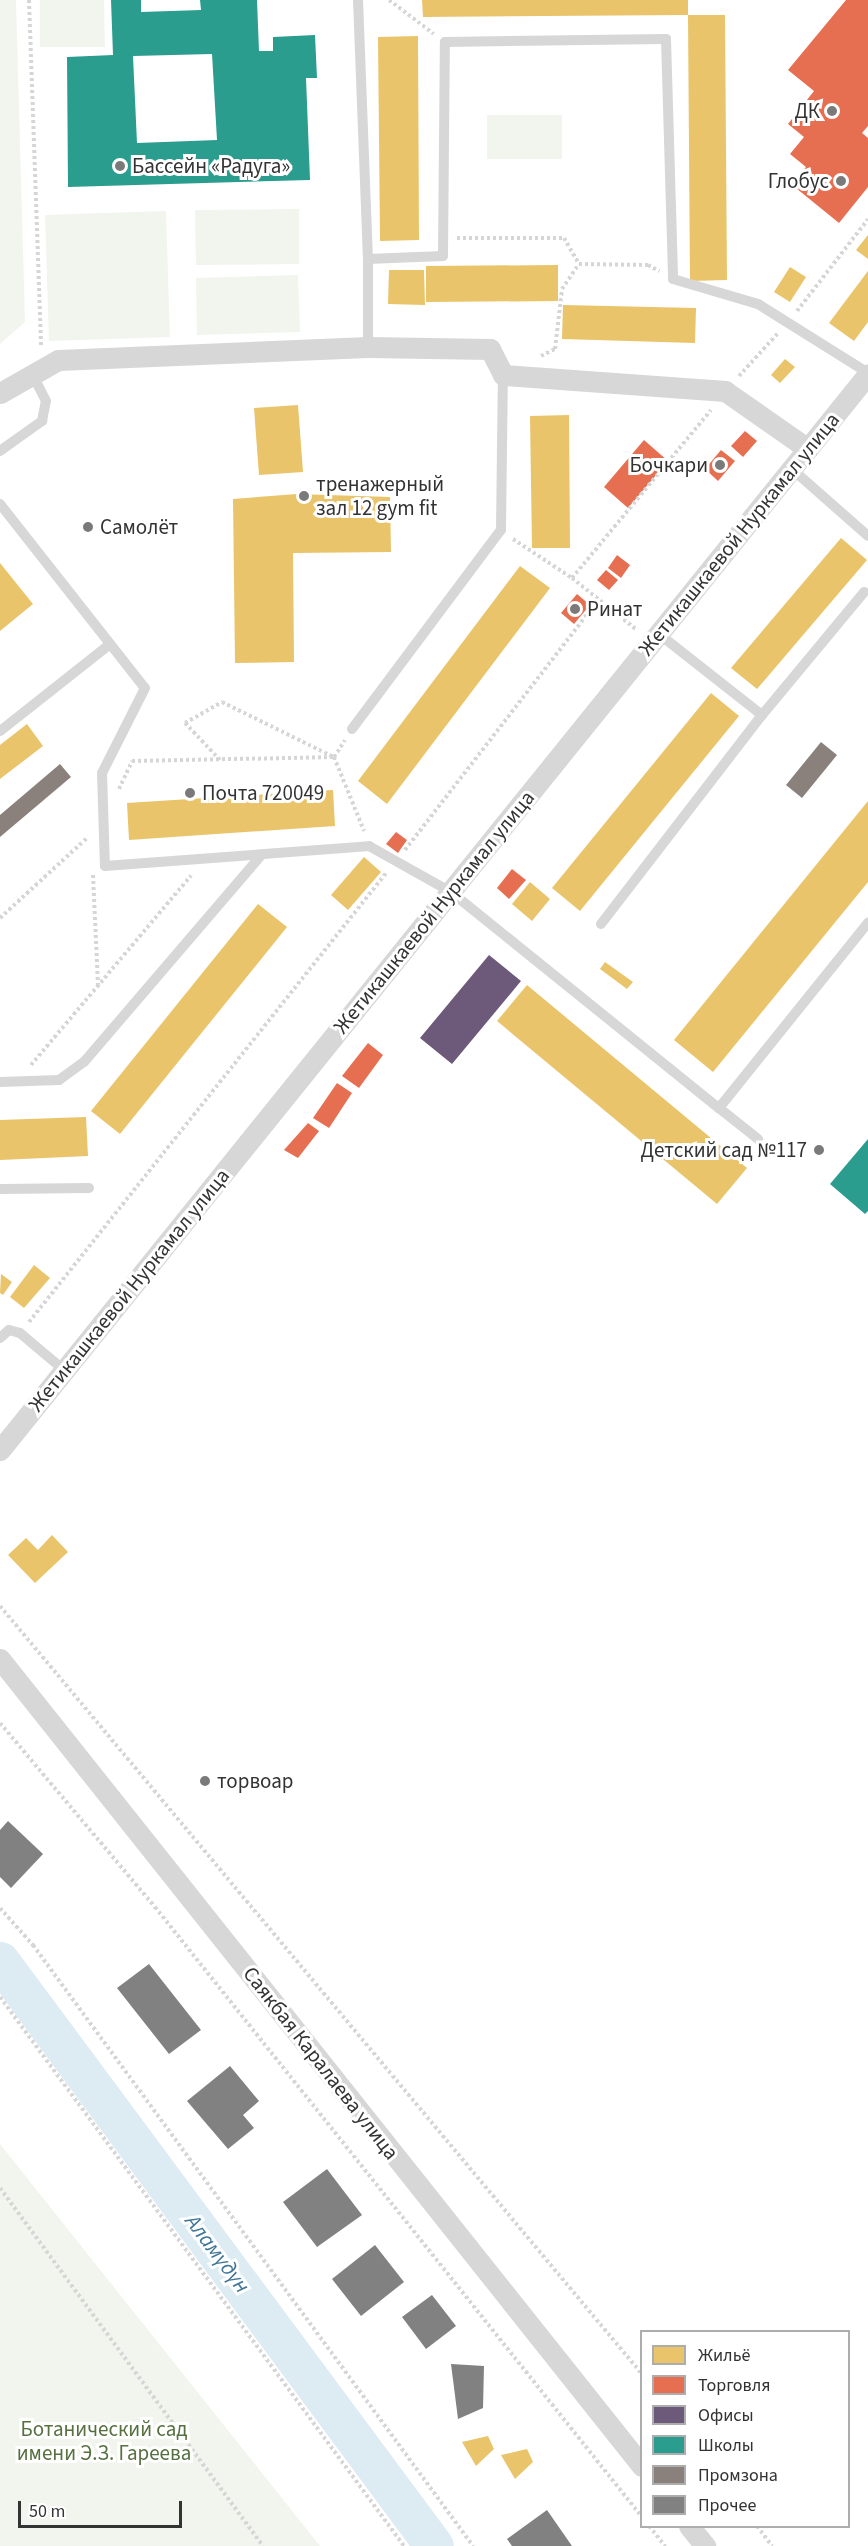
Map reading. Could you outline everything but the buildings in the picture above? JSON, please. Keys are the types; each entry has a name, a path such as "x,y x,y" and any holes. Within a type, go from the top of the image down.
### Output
{"street":[{"path":"0,393 51,363 368,347 490,349 503,375 725,391 808,449"},
{"name":"Жетикашкаевой Нуркамал улица","path":"0,1450 868,374"},
{"name":"Саякбая Каралаева улица","path":"0,1659 640,2463"},
{"path":"691,2528 705,2546"}],"lane":[{"path":"358,0 368,259 368,347"},
{"path":"368,259 443,256 445,42 666,39 673,279 758,304 786,324 868,374"},
{"path":"0,451 42,421 46,401 32,374"},
{"path":"352,729 501,530 503,375"},
{"path":"792,469 868,536"},
{"path":"0,504 145,688 102,773 105,866 260,857 369,846 451,892 758,1139"},
{"path":"601,924 762,715 864,592"},
{"path":"656,638 762,715"},
{"path":"0,731 110,644"},
{"path":"0,1082 59,1080 84,1062 260,857"},
{"path":"719,1108 868,923"},
{"path":"0,1189 89,1188"},
{"path":"0,1338 9,1330 20,1333 64,1370"}],"path":[{"path":"29,0 40,345 51,363"},
{"path":"389,0 445,42"},
{"path":"572,578 725,391 786,324 868,219"},
{"path":"443,238 564,238 579,264"},
{"path":"579,264 648,265 673,279"},
{"path":"534,360 555,350 562,289 579,264"},
{"path":"501,530 656,638"},
{"path":"20,1333 397,860 599,599"},
{"path":"220,760 185,723 222,702 334,757 369,846"},
{"path":"334,757 352,729"},
{"path":"117,792 132,760 334,757"},
{"path":"0,918 103,823"},
{"path":"17,1081 205,860"},
{"path":"98,986 93,866 105,866"},
{"path":"0,1606 640,2372"},
{"path":"0,1723 155,1907 640,2514"},
{"path":"0,1908 33,1945 473,2546"},
{"path":"0,1997 404,2546"},
{"path":"0,2188 263,2546"},
{"path":"651,2528 665,2546"},
{"path":"758,2528 772,2546"}],"green space":[{"path":"0,0 16,0 25,322 0,344"},
{"path":"40,0 104,0 105,47 40,47"},
{"path":"487,115 562,115 562,159 487,159"},
{"path":"299,209 299,264 196,265 195,210"},
{"path":"166,211 170,337 49,341 45,215"},
{"path":"298,275 300,332 197,335 196,278"},
{"name":"Ботанический сад имени Э.З. Гареева","path":"0,2144 320,2546 0,2546"}],"waterway":[{"name":"Аламүдүн","path":"0,1961 434,2546"}],"place":[{"name":"ДК","path":"832,111"},
{"name":"Бассейн «Радуга»","path":"120,166"},
{"name":"Глобус","path":"841,181"},
{"name":"Бочкари","path":"720,465"},
{"name":"тренажерный зал 12 gym fit","path":"304,496"},
{"name":"Самолёт","path":"88,527"},
{"name":"Ринат","path":"575,609"},
{"name":"Почта 720049","path":"190,793"},
{"name":"Детский сад №117","path":"819,1150"},
{"name":"торвоар","path":"205,1781"}]}
